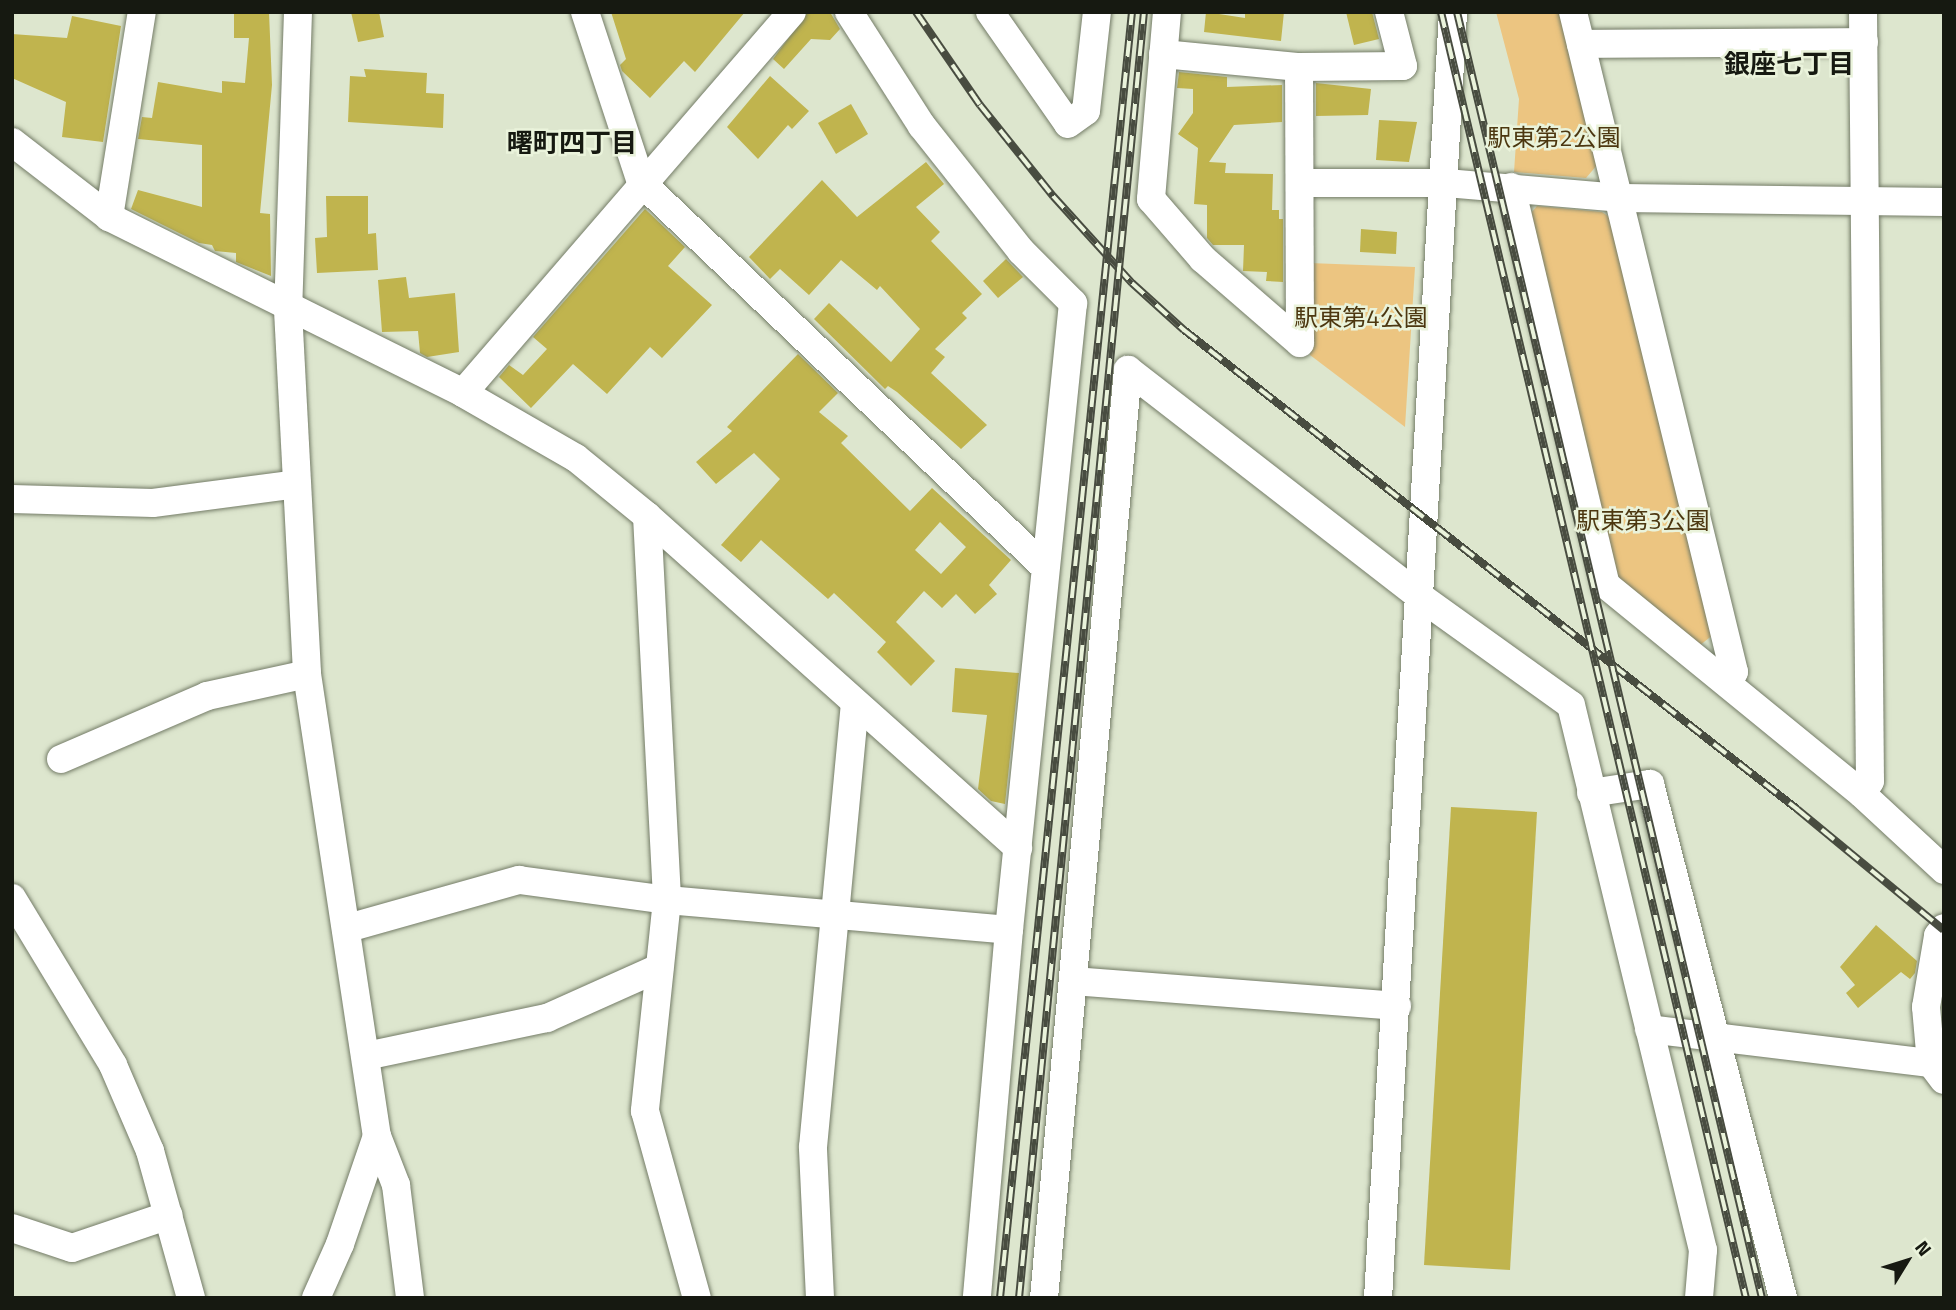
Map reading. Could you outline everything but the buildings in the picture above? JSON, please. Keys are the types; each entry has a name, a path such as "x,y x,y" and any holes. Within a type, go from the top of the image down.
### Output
{"street":[{"path":"109,217 142,12"},
{"path":"298,12 288,310 307,674 348,928 377,1136 396,1185 411,1298"},
{"path":"585,12 641,182 1044,566"},
{"path":"463,393 641,182 792,12"},
{"path":"849,12 922,126 1020,251 1073,303 1044,566 977,1298"},
{"path":"990,12 1068,124 1086,111 1097,12"},
{"path":"1167,12 1151,198 1203,259 1300,343 1302,183 1299,67"},
{"path":"1163,54 1299,67 1403,66 1389,12"},
{"path":"1378,1298 1422,598 1453,12"},
{"path":"1573,12 1622,198 1734,672 1728,681"},
{"path":"1862,794 1870,781 1867,200 1863,12"},
{"path":"1581,44 1864,42"},
{"path":"12,142 109,217 288,310 463,393 576,458 647,516 1018,848"},
{"path":"1302,183 1446,183 1622,198 1944,202"},
{"path":"1511,187 1606,585 1728,681 1862,794 1944,870"},
{"path":"1044,1298 1128,370 1422,598 1571,705 1703,1250 1699,1298"},
{"path":"12,499 153,503 297,484"},
{"path":"647,516 667,900 645,1111 697,1298"},
{"path":"61,759 207,696 307,674"},
{"path":"820,1298 813,1147 855,704"},
{"path":"1591,793 1650,784 1783,1298"},
{"path":"348,928 519,880 667,900 1009,930"},
{"path":"12,898 113,1065 150,1151 191,1298"},
{"path":"1649,1029 1938,1072 1927,984 1938,936 1944,928"},
{"path":"366,1056 547,1017 659,968"},
{"path":"1074,981 1397,1006"},
{"path":"316,1298 345,1232 377,1136"},
{"path":"12,1228 72,1248 169,1215"}],"green space":[{"name":"駅東第2公園","path":"1496,12 1561,12 1598,164 1586,178 1514,172 1519,99"},
{"name":"駅東第3公園","path":"1537,206 1602,212 1612,219 1714,634 1699,646 1614,578 1526,219"},
{"name":"駅東第4公園","path":"1309,263 1415,267 1405,427 1310,355"}],"railway":[{"path":"916,12 980,105 1053,196 1132,283 1184,330 1797,809 1944,930"},
{"path":"1000,1298 1132,12"},
{"path":"1019,1298 1144,12"},
{"path":"1441,12 1746,1298"},
{"path":"1457,12 1762,1298"}],"district":[{"name":"銀座七丁目","path":"1789,64"},
{"name":"曙町四丁目","path":"572,143"}]}
